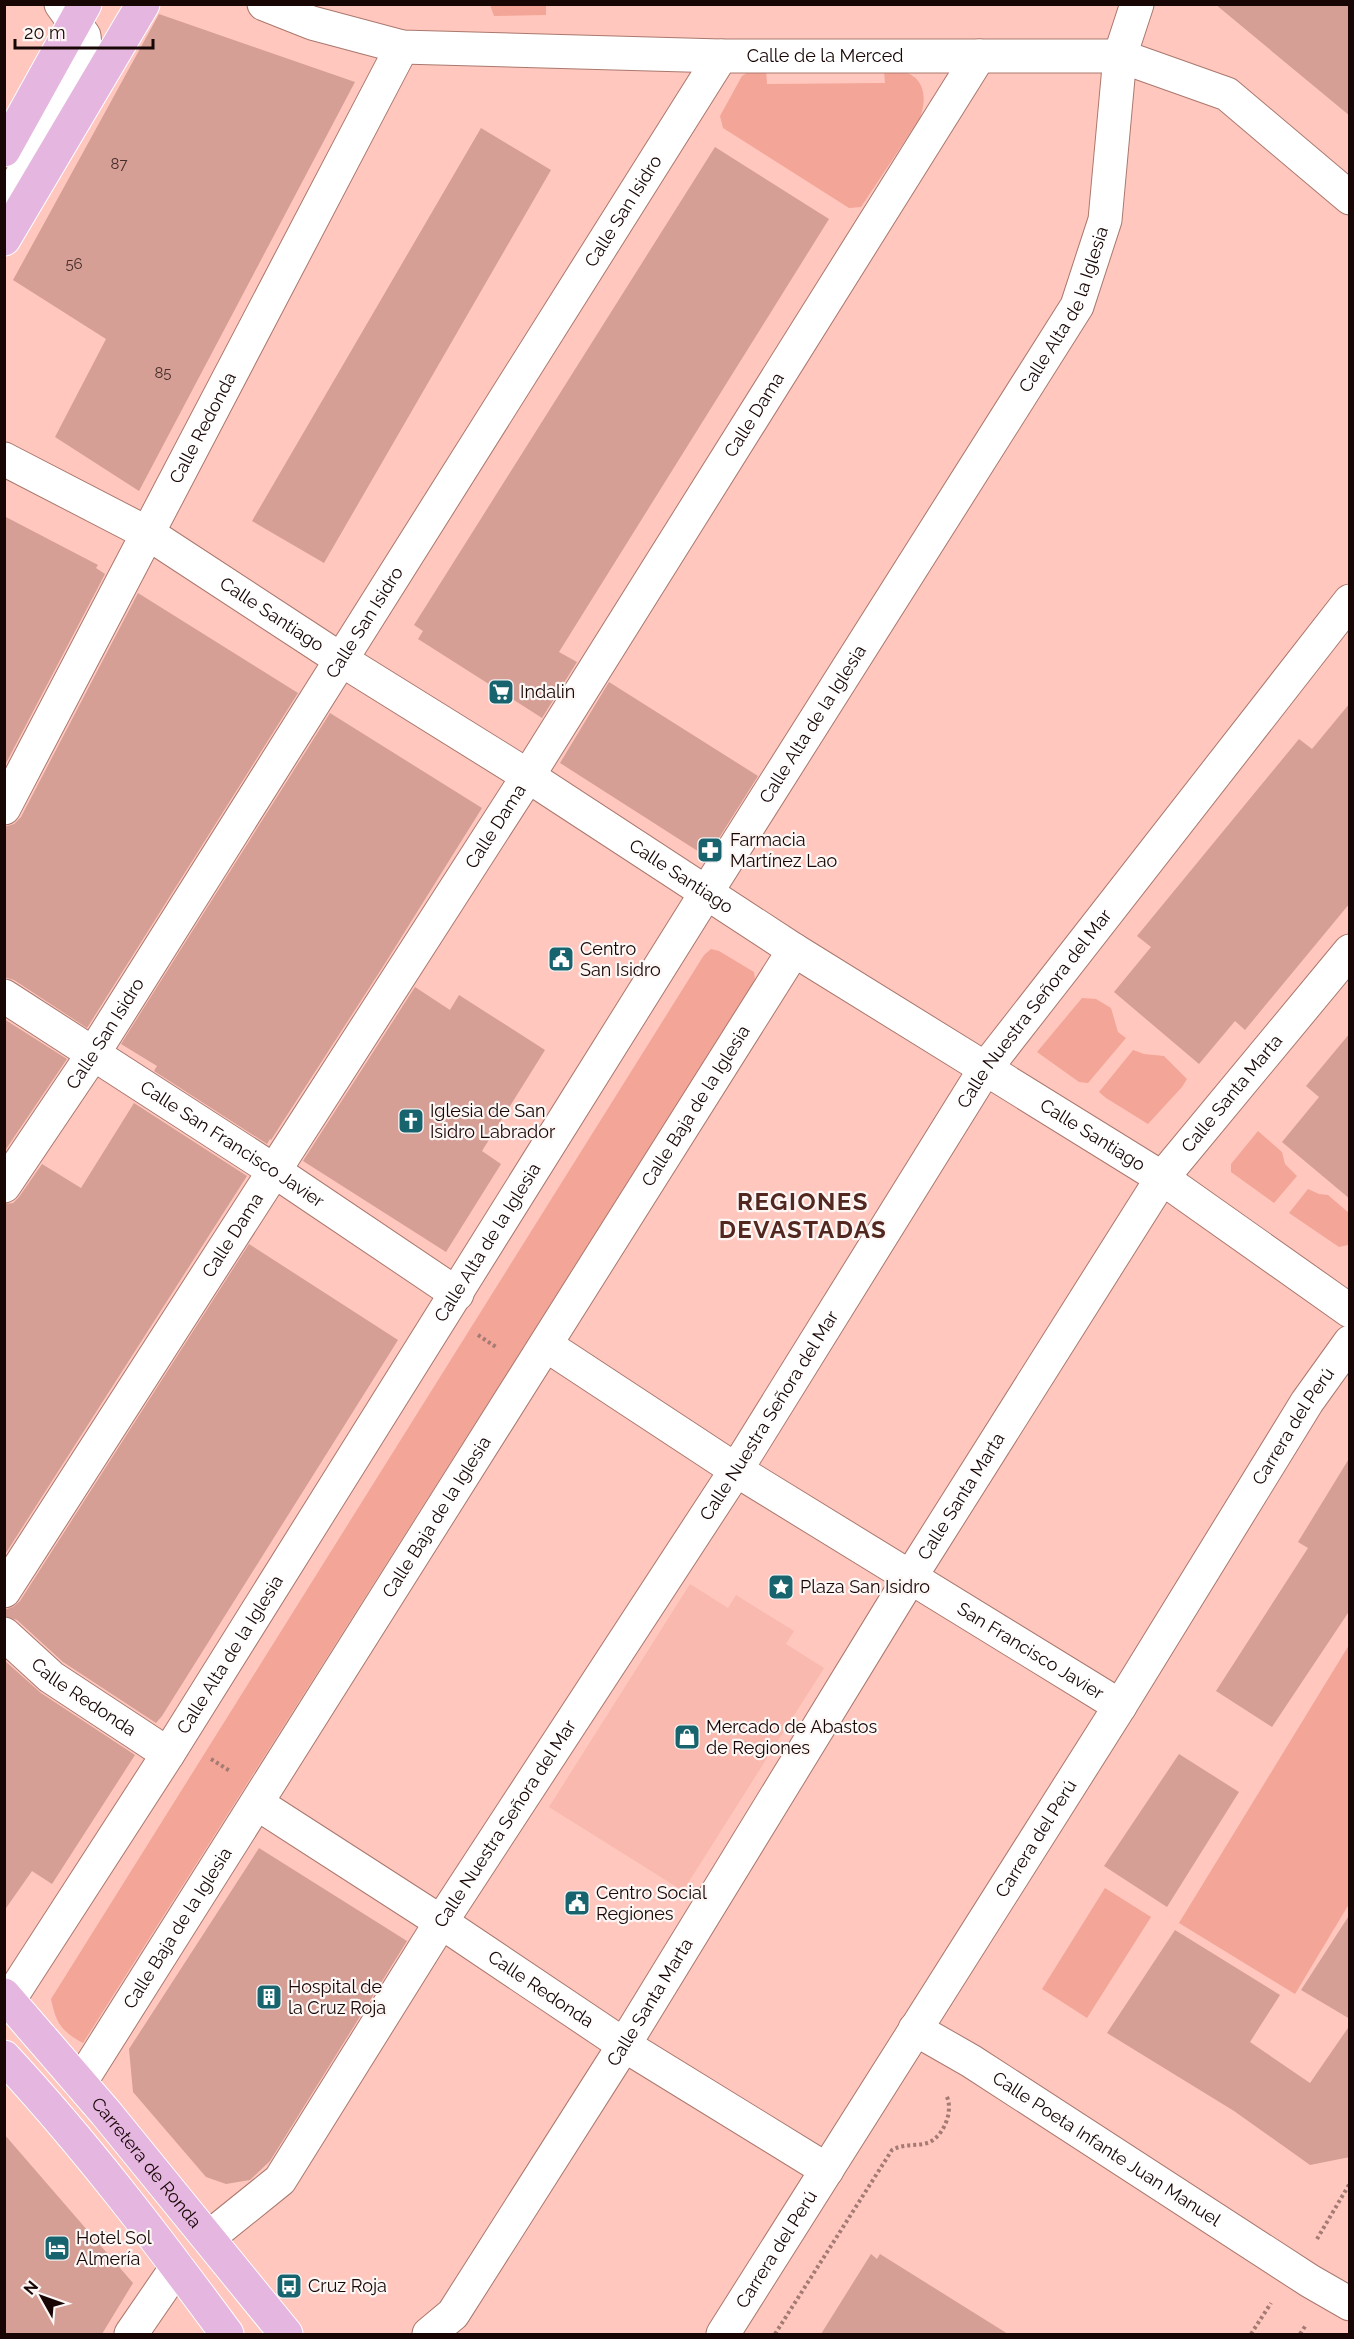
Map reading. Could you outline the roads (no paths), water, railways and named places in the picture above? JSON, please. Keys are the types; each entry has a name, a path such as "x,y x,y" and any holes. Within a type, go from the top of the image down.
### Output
{"main road":[{"path":"4,239 143,4"},
{"path":"4,150 74,10"},
{"name":"Carretera de Ronda","path":"7,1997 286,2334"},
{"path":"4,2057 57,2114 227,2334"}],"street":[{"name":"Calle de la Merced","path":"264,4 312,23 402,47 721,56 1120,56 1227,94 1350,198"},
{"name":"Calle Alta de la Iglesia","path":"7,1997 172,1746 1077,306 1105,220 1120,56 1137,4"},
{"path":"4,209 86,54 84,36 74,10"},
{"name":"Calle Redonda","path":"4,808 402,47"},
{"name":"Calle San Isidro","path":"4,1186 93,1054 340,658 721,56"},
{"name":"Calle Dama","path":"4,1591 528,776 978,56"},
{"name":"Calle Santiago","path":"4,459 149,534 528,776 794,951 1162,1178 1350,1311"},
{"name":"Calle Nuestra Señora del Mar","path":"208,2238 280,2180 441,1922 736,1470 985,1069 1345,617"},
{"name":"Calle Baja de la Iglesia","path":"80,2084 794,951"},
{"name":"Calle Santa Marta","path":"429,2334 453,2314 624,2044 911,1576 1162,1178 1350,951"},
{"name":"Calle San Francisco Javier","path":"4,996 273,1170 451,1303"},
{"name":"Carrera del Perú","path":"723,2334 1120,1706 1307,1402 1326,1372 1350,1342"},
{"name":"San Francisco Javier","path":"538,1357 736,1470 1120,1706"},
{"name":"Calle Redonda","path":"4,1634 51,1677 172,1746"},
{"name":"Calle Redonda","path":"261,1799 624,2044 827,2170"},
{"name":"Calle Poeta Infante Juan Manuel","path":"915,2029 971,2061 1350,2304"},
{"path":"130,2334 177,2267"}],"place":[{"name":"Indalin","path":"501,692"},
{"name":"Farmacia Martínez Lao","path":"710,850"},
{"name":"Centro San Isidro","path":"561,959"},
{"name":"Iglesia de San Isidro Labrador","path":"411,1121"},
{"name":"Plaza San Isidro","path":"781,1587"},
{"name":"Mercado de Abastos de Regiones","path":"687,1737"},
{"name":"Centro Social Regiones","path":"577,1903"},
{"name":"Hospital de la Cruz Roja","path":"269,1997"},
{"name":"Hotel Sol Almería","path":"57,2248"},
{"name":"Cruz Roja","path":"289,2286"}],"district":[{"name":"REGIONES DEVASTADAS","path":"803,1216"}]}
